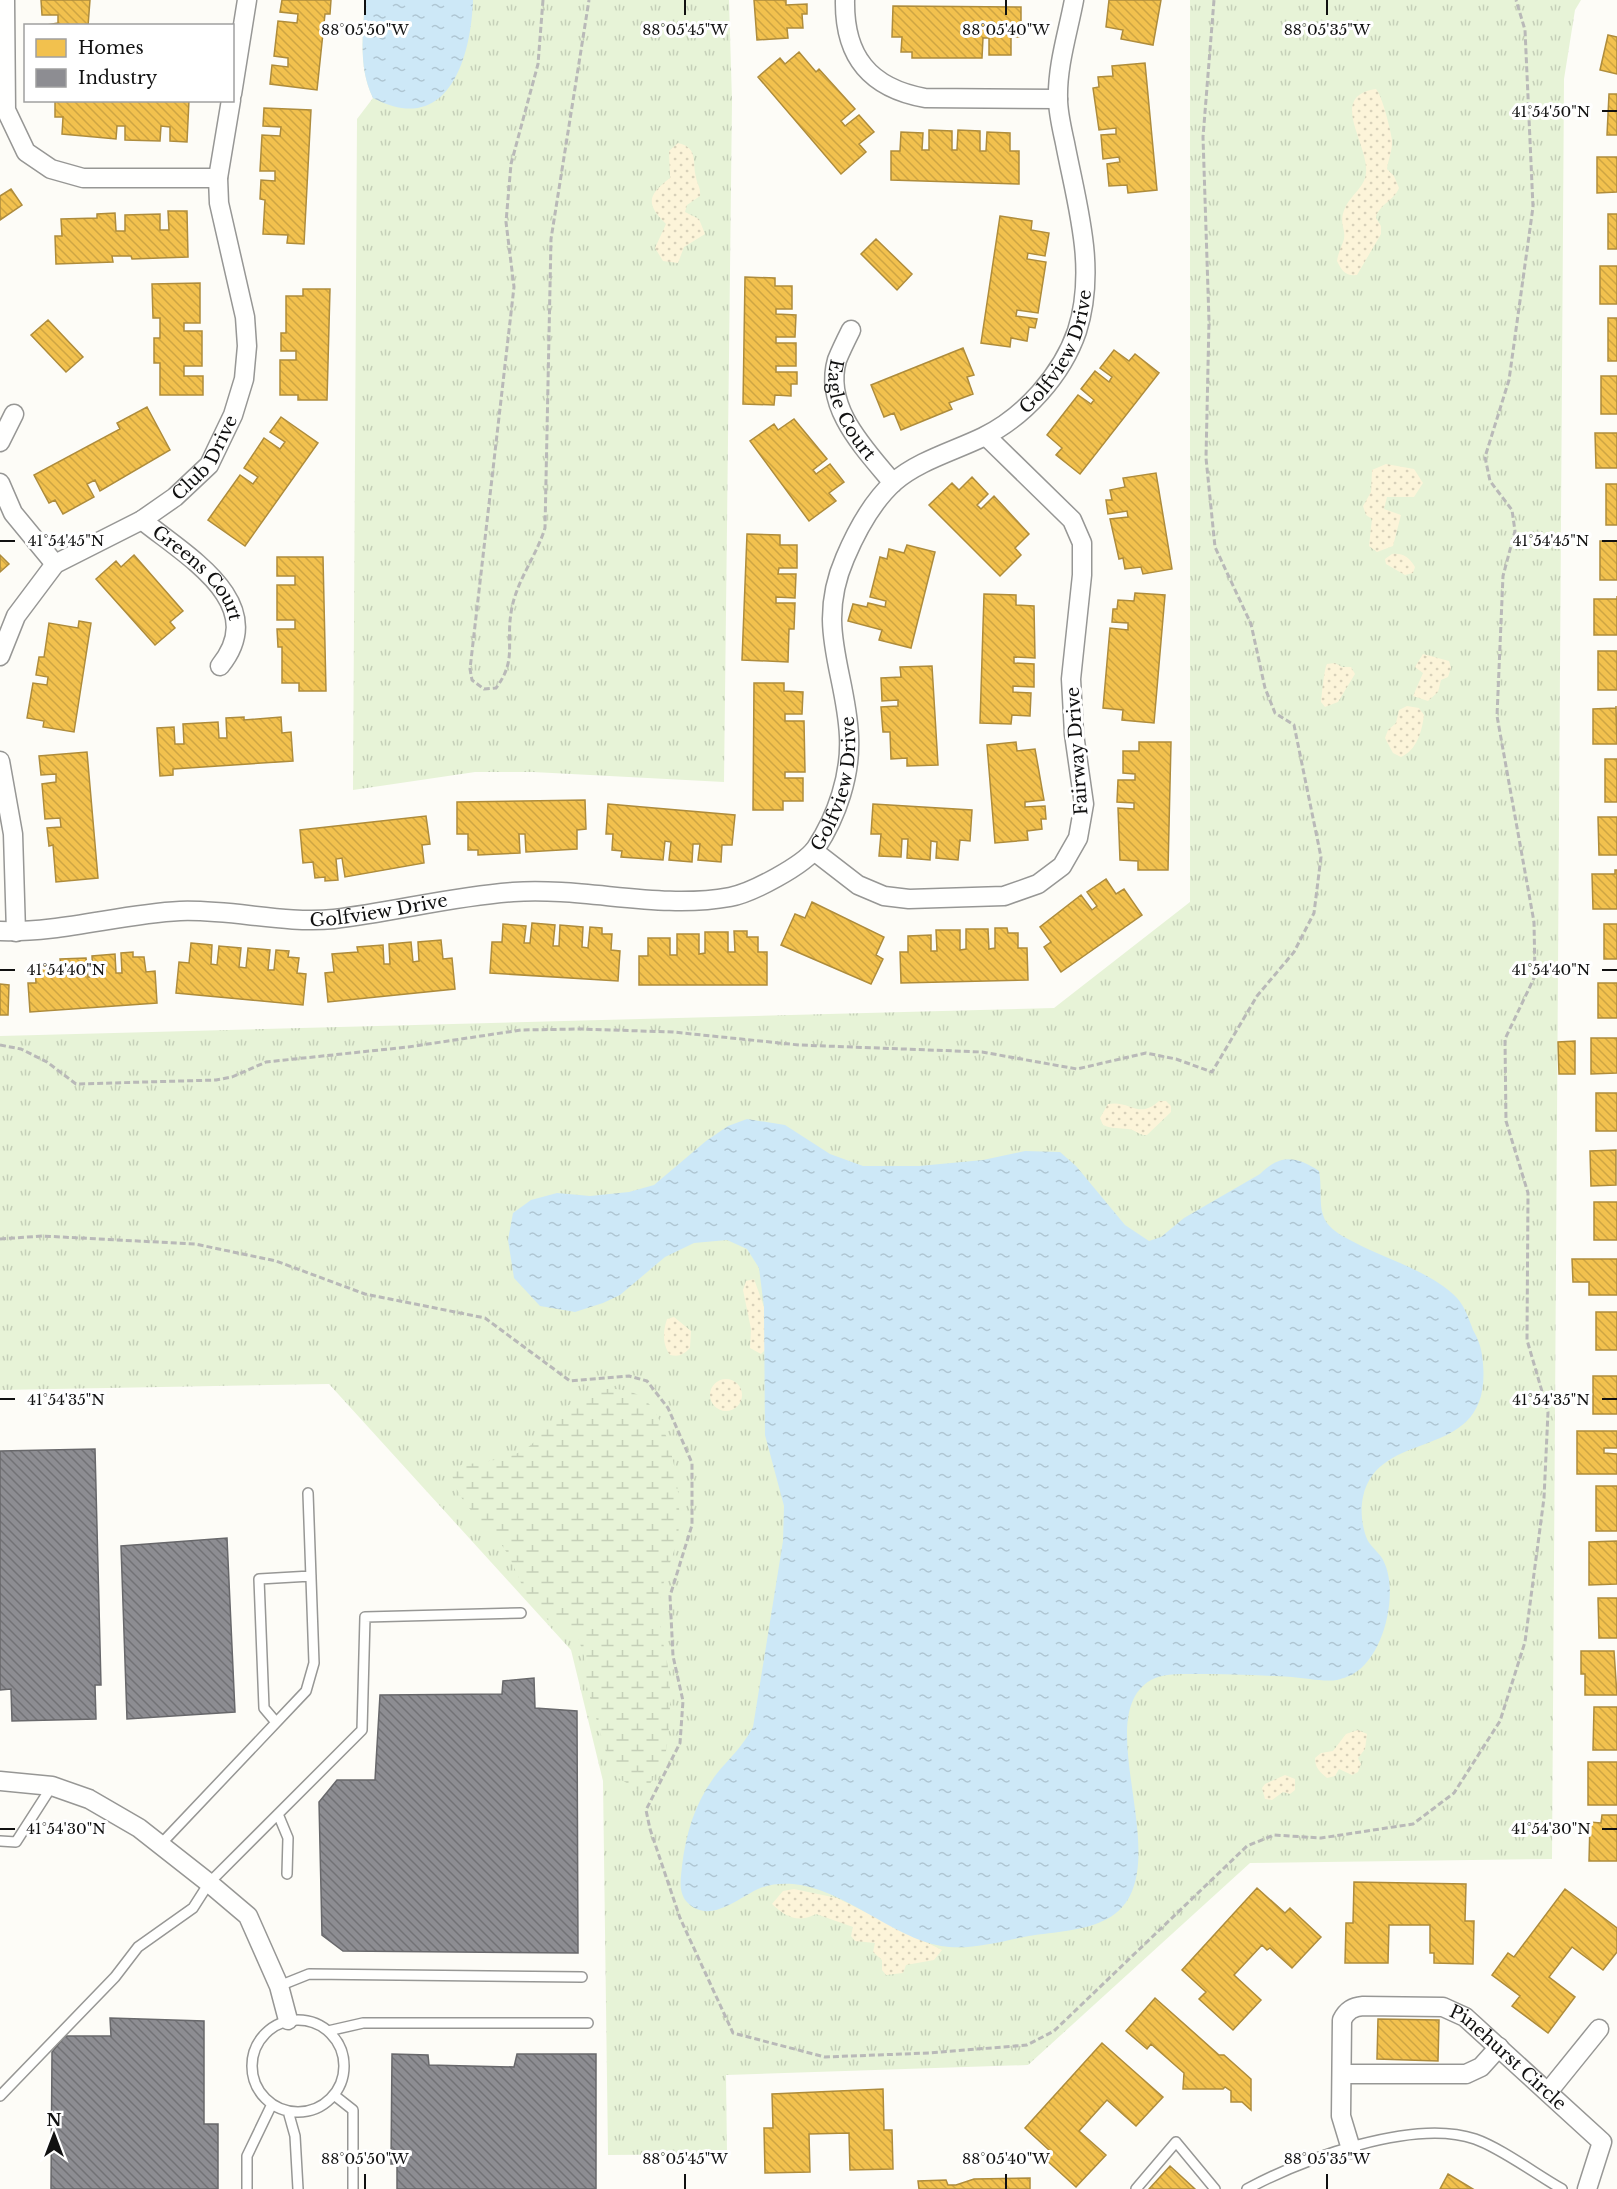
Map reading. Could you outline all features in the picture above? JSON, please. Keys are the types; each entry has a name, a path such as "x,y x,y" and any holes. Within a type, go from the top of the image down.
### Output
{"street":[{"path":"5,0 6,110 26,152 51,169 83,178 218,178"},
{"path":"234,81 247,0"},
{"path":"845,0 844,22 849,43 863,69 887,87 904,94 947,98 1058,99"},
{"name":"Golfview Drive","path":"8,931 177,911 291,919 332,919 460,897 518,891 568,891 701,901 738,896 759,887 814,851 842,794 849,759 848,721 833,652 833,602 839,573 851,544 863,523 893,483 913,470 986,436 1034,400 1060,366 1077,331 1086,259 1084,230 1058,99 1074,0"},
{"name":"Club Drive","path":"0,656 16,616 56,564 142,520 175,497 209,465 234,415 244,379 247,346 246,317 219,203 218,178 231,102"},
{"name":"Eagle Court","path":"851,330 837,361 835,384 840,406 852,432 893,483"},
{"path":"0,442 14,414"},
{"name":"Fairway Drive","path":"814,851 858,885 884,896 909,899 1004,896 1038,884 1062,866 1078,838 1084,804 1074,734 1071,680 1083,575 1082,543 1072,520 986,436"},
{"path":"0,483 13,513 56,564"},
{"name":"Greens Court","path":"142,520 210,577 229,598 237,617 237,636 230,654 220,666"},
{"path":"0,761 13,834 8,931"},
{"path":"0,1781 52,1786 89,1799 115,1812 209,1883 248,1916 279,1986 288,2020"},
{"name":"Pinehurst Circle","path":"1351,2149 1341,2116 1342,2020 1345,2013 1354,2007 1443,2007 1465,2017 1602,2142 1587,2189"},
{"path":"1548,2092 1599,2029"},
{"path":"1342,2074 1466,2074 1482,2067 1499,2047"}],"lane":[{"path":"160,1845 275,1721 306,1691 314,1663 308,1493"},
{"path":"275,1721 264,1708 259,1579 311,1576"},
{"path":"0,2096 115,1977 138,1947 193,1908 209,1883 362,1730 365,1617 521,1613"},
{"path":"0,1841 16,1842 52,1786"},
{"path":"278,1815 288,1838 287,1874"},
{"path":"279,1986 309,1974 582,1977"},
{"path":"303,2019 328,2031 338,2041 344,2061 341,2082 334,2095 313,2109 288,2111 272,2103 261,2093 254,2079 253,2056 263,2036 274,2026 288,2020 303,2019"},
{"path":"328,2031 363,2023 588,2023"},
{"path":"334,2095 353,2110 353,2189"},
{"path":"247,2189 247,2156 272,2103"},
{"path":"288,2111 295,2136 298,2189"},
{"path":"1247,2189 1311,2161 1405,2134 1430,2132 1454,2133 1477,2140 1562,2189"},
{"path":"1136,2189 1176,2142 1215,2189"}],"path":[{"path":"543,0 538,64 511,164 506,222 514,287 470,669 472,680 484,689 496,688 508,672 511,613 515,594 539,550 545,528 551,239 589,0"},
{"path":"0,1045 21,1049 47,1062 76,1084 216,1080 232,1077 266,1062 408,1047 521,1030 631,1030 799,1045 982,1052 1077,1069 1146,1053 1176,1059 1212,1072 1257,996 1294,952 1314,914 1322,858 1294,725 1275,713 1265,688 1251,624 1215,547 1206,458 1209,321 1203,137 1214,0"},
{"path":"0,1239 42,1236 195,1244 276,1261 365,1294 485,1318 570,1381 585,1382 629,1377 647,1380 669,1408 692,1463 692,1525 670,1596 673,1656 683,1701 680,1743 646,1810 650,1829 680,1918 733,2033 825,2057 929,2053 1027,2045 1054,2031 1247,1846 1274,1835 1321,1838 1413,1824 1454,1793 1500,1721 1525,1642 1544,1498 1548,1412 1527,1340 1528,1193 1506,1121 1505,1039 1535,976 1534,922 1497,716 1503,576 1515,531 1512,510 1490,481 1485,457 1509,380 1533,207 1525,30 1516,0"}],"green space":[{"path":"365,0 729,0 732,101 724,782 533,772 475,772 353,790 357,119 373,98 363,62"},
{"path":"1190,0 1581,0 1575,10 1564,79 1552,1859 1250,1863 1028,2065 726,2075 727,2154 608,2155 603,1781 571,1650 329,1384 0,1390 0,1036 1054,1008 1190,902"},
{"path":"605,1389 631,1392 640,1396 651,1407 668,1441 674,1463 679,1506 677,1540 660,1606 661,1632 670,1682 666,1751 648,1788 638,1790 617,1777 608,1759 587,1687 584,1656 577,1634 548,1620 534,1606 507,1553 461,1497 452,1474 461,1465 498,1459 526,1449 566,1407 585,1396"}],"sand":[{"path":"1376,89 1383,105 1392,140 1387,169 1394,176 1399,188 1377,214 1381,234 1357,275 1350,275 1344,272 1337,261 1344,239 1343,213 1363,183 1366,173 1352,111 1354,101 1362,93"},
{"path":"678,143 685,145 692,152 700,191 700,196 687,205 685,212 699,219 705,234 684,247 678,263 663,261 655,248 666,224 652,205 652,200 657,189 670,178 669,151"},
{"path":"1386,464 1414,469 1423,483 1414,497 1387,497 1384,509 1401,515 1393,546 1377,552 1369,546 1372,519 1366,515 1363,506 1371,492 1372,470"},
{"path":"1392,554 1408,558 1415,567 1413,573 1405,575 1386,564 1385,559"},
{"path":"1423,654 1449,661 1451,668 1448,677 1441,680 1438,692 1428,701 1413,696 1423,673 1415,667"},
{"path":"1335,663 1342,667 1351,667 1355,674 1338,702 1325,707 1321,702 1325,671 1327,664"},
{"path":"1407,706 1419,708 1424,715 1415,745 1401,757 1393,753 1385,738 1388,730 1396,723 1399,710"},
{"path":"1159,1101 1166,1101 1171,1106 1171,1112 1147,1135 1103,1125 1100,1118 1108,1104 1145,1109"},
{"path":"754,1279 764,1307 765,1350 761,1354 750,1348 751,1329 743,1290 746,1281"},
{"path":"674,1317 691,1331 690,1348 676,1356 670,1355 664,1337 667,1319"},
{"path":"726,1379 737,1384 742,1395 737,1406 726,1411 715,1406 710,1395 715,1384"},
{"path":"1358,1730 1367,1734 1365,1749 1358,1758 1361,1764 1358,1772 1352,1775 1339,1769 1335,1776 1327,1778 1317,1767 1315,1758 1321,1753 1333,1751 1346,1734"},
{"path":"1285,1775 1295,1779 1295,1790 1290,1794 1283,1792 1272,1800 1265,1799 1262,1788 1265,1784"},
{"path":"794,1889 837,1898 942,1950 934,1960 906,1965 903,1973 886,1975 882,1970 882,1960 873,1952 875,1943 855,1941 851,1936 853,1927 816,1914 810,1917 793,1918 772,1904 783,1891"}],"water":[{"path":"365,0 473,0 467,46 460,68 450,86 437,100 420,108 398,107 373,98 363,62"},
{"path":"747,1119 785,1125 830,1154 863,1166 919,1166 983,1160 1025,1151 1060,1152 1076,1166 1125,1225 1149,1241 1161,1237 1184,1218 1260,1174 1274,1163 1288,1159 1303,1162 1319,1171 1322,1211 1327,1223 1344,1237 1434,1280 1447,1289 1462,1305 1479,1342 1482,1355 1482,1390 1473,1414 1456,1430 1391,1459 1374,1474 1363,1497 1364,1531 1368,1541 1384,1562 1390,1590 1386,1623 1373,1654 1364,1666 1352,1675 1337,1680 1255,1675 1167,1675 1151,1680 1133,1699 1127,1727 1138,1835 1138,1869 1129,1898 1107,1919 1098,1923 1079,1929 985,1945 952,1947 941,1946 905,1934 849,1903 812,1887 776,1884 762,1887 713,1911 695,1908 683,1897 681,1875 684,1854 697,1808 708,1786 753,1727 783,1541 784,1506 765,1435 764,1307 759,1268 747,1249 727,1240 694,1243 665,1257 620,1295 575,1312 540,1306 514,1278 508,1240 513,1213 531,1200 557,1193 590,1196 629,1192 654,1185 706,1141 728,1126"}],"building: Homes":[{"path":"41,0 90,0 88,24 52,24 58,23 58,15 42,15"},
{"path":"282,0 331,0 330,14 325,14 317,90 270,84 272,65 288,67 288,58 274,56 278,21 297,23 298,14 280,12"},
{"path":"754,0 786,0 786,5 807,4 807,14 802,14 803,28 787,28 788,38 757,40"},
{"path":"1109,0 1161,0 1153,45 1121,39 1123,30 1106,27"},
{"path":"893,6 1021,7 1021,37 1011,37 1011,55 989,55 989,38 983,38 982,58 912,58 912,52 901,52 902,37 892,37"},
{"path":"1608,35 1617,37 1617,74 1600,70"},
{"path":"799,52 816,72 819,69 855,109 841,121 845,126 859,115 874,132 859,144 866,152 841,174 758,77 780,58 785,64"},
{"path":"1145,63 1157,190 1128,193 1127,185 1109,186 1107,164 1120,162 1119,157 1103,159 1101,135 1116,134 1116,128 1099,130 1093,88 1099,87 1098,77 1113,76 1112,66"},
{"path":"1609,94 1617,94 1617,135 1607,135"},
{"path":"55,102 189,102 187,142 170,141 170,127 161,126 160,141 125,140 125,126 117,126 116,139 62,134 63,117 55,117"},
{"path":"264,108 311,110 304,244 287,243 288,235 263,234 265,200 260,199 261,180 275,181 275,171 260,171 262,135 280,136 281,127 263,126"},
{"path":"929,130 952,131 952,150 957,150 958,130 980,131 980,151 986,151 987,132 1010,133 1010,151 1019,151 1019,184 891,180 891,151 900,151 901,132 923,133 922,150 929,150"},
{"path":"1597,157 1617,157 1617,192 1597,193"},
{"path":"11,189 22,205 0,220 0,196"},
{"path":"168,211 187,211 188,257 132,259 131,256 112,256 113,262 56,264 55,236 62,236 61,219 97,218 97,214 115,213 116,231 125,231 125,215 160,214 160,230 169,230"},
{"path":"1608,214 1617,214 1617,249 1608,249"},
{"path":"1000,216 1032,221 1031,230 1049,233 1045,256 1028,253 1027,259 1046,262 1038,313 1017,310 1016,316 1037,319 1035,328 1029,327 1027,341 1011,338 1010,347 981,343"},
{"path":"876,239 912,274 897,290 861,254"},
{"path":"1600,266 1617,266 1617,304 1600,304"},
{"path":"745,277 775,278 775,286 792,286 792,309 776,309 776,314 796,315 795,337 776,337 776,343 796,343 796,366 776,366 776,372 797,372 797,384 791,384 791,396 775,395 774,405 743,404"},
{"path":"200,283 200,323 184,323 184,331 202,331 202,366 184,366 184,376 203,376 203,395 160,395 160,363 154,363 154,338 160,338 160,318 153,318 152,284"},
{"path":"303,289 330,289 327,400 298,400 298,395 280,395 280,360 296,360 296,351 281,351 281,333 286,333 286,296 303,296"},
{"path":"1608,318 1617,318 1617,361 1608,361"},
{"path":"48,320 83,357 66,372 31,335"},
{"path":"963,348 974,375 967,377 973,394 949,403 952,409 901,430 894,413 884,417 871,385"},
{"path":"1114,350 1129,361 1135,354 1159,373 1080,474 1056,455 1062,448 1047,435 1078,395 1091,404 1094,400 1081,389 1095,371 1109,382 1112,377 1100,368"},
{"path":"1601,376 1617,376 1617,414 1601,414"},
{"path":"147,407 170,450 100,491 95,480 87,484 94,497 63,514 55,500 49,503 34,475 120,429 117,423"},
{"path":"281,417 318,443 245,546 208,520 240,475 253,484 258,477 244,468 264,438 280,449 285,442 270,432"},
{"path":"794,419 827,459 813,470 816,474 830,464 844,482 829,493 836,501 809,521 750,441 774,424 778,430"},
{"path":"1595,433 1617,433 1617,468 1596,468"},
{"path":"1156,473 1172,569 1143,574 1141,567 1125,569 1123,558 1119,559 1110,519 1128,517 1127,511 1108,514 1106,500 1112,500 1110,490 1125,487 1123,478"},
{"path":"972,477 988,494 977,505 981,509 994,496 1029,534 1015,548 1021,555 1000,576 929,505 952,483 959,490"},
{"path":"1606,484 1617,484 1617,525 1606,525"},
{"path":"747,534 780,535 780,545 797,545 797,568 779,568 778,574 796,574 795,598 776,597 776,603 795,603 794,629 789,629 788,662 742,660"},
{"path":"1600,541 1617,541 1617,580 1600,580"},
{"path":"907,545 935,552 911,648 879,640 882,630 848,621 853,604 867,607 868,603 885,607 886,601 870,597 880,557 887,559 889,549 904,553"},
{"path":"0,555 9,564 0,572"},
{"path":"134,555 183,611 170,622 175,628 155,645 96,579 116,561 121,567"},
{"path":"277,557 323,557 326,691 299,691 299,683 282,683 282,647 278,647 277,629 295,629 295,620 277,620 277,585 295,585 295,576 277,576"},
{"path":"1135,593 1165,595 1154,723 1122,720 1123,710 1103,708 1110,628 1128,630 1128,623 1112,622 1113,609 1117,609 1118,600 1134,601"},
{"path":"984,594 1016,595 1016,605 1034,606 1035,658 1014,657 1014,663 1034,664 1034,687 1013,686 1013,692 1031,693 1030,716 1012,715 1011,724 980,723"},
{"path":"1594,599 1617,599 1617,635 1594,635"},
{"path":"79,621 91,623 74,732 43,727 44,721 27,718 33,683 47,685 48,677 36,675 39,657 44,657 49,623 78,628"},
{"path":"1598,651 1617,651 1617,690 1598,690"},
{"path":"932,666 938,765 907,766 907,758 891,759 890,732 883,732 881,707 898,706 898,700 882,701 881,678 901,677 900,667"},
{"path":"754,683 784,683 784,691 803,692 802,714 785,714 785,721 804,721 805,772 785,772 785,778 803,778 803,801 783,801 783,810 753,810"},
{"path":"1616,706 1617,744 1593,744 1593,709 1616,708"},
{"path":"244,717 244,720 281,717 282,733 291,732 293,761 173,769 173,775 160,776 157,728 174,727 175,744 184,744 183,724 218,722 219,738 227,738 226,718"},
{"path":"1016,742 1017,751 1035,749 1044,800 1025,802 1025,807 1045,806 1046,819 1041,819 1042,829 1027,831 1028,840 995,843 987,745"},
{"path":"1139,742 1171,742 1168,870 1138,870 1138,861 1120,860 1118,808 1134,809 1134,803 1117,802 1118,780 1135,780 1135,774 1123,773 1123,751 1139,751"},
{"path":"87,752 98,878 56,882 53,845 49,846 47,828 61,827 60,818 45,819 42,784 56,782 56,774 41,775 39,756"},
{"path":"1605,759 1617,759 1617,802 1605,802"},
{"path":"585,800 586,829 577,830 577,849 526,852 525,834 519,834 520,853 478,855 478,850 468,850 468,834 457,834 457,802"},
{"path":"608,804 735,815 732,845 722,845 721,862 698,860 700,844 693,844 692,862 669,860 671,842 665,841 663,860 621,857 622,851 612,850 613,834 606,834"},
{"path":"873,804 972,810 970,841 960,840 958,860 936,858 937,842 931,841 930,860 907,858 908,839 902,839 901,857 879,856 881,834 871,834"},
{"path":"426,816 430,844 422,845 424,863 345,877 342,858 336,859 338,880 325,881 325,877 315,878 313,862 303,863 300,830"},
{"path":"1598,817 1617,817 1617,855 1599,855"},
{"path":"1617,870 1617,909 1593,909 1592,874 1615,874"},
{"path":"1106,879 1116,894 1124,889 1142,915 1061,972 1044,947 1051,942 1040,927 1081,895 1092,910 1097,906 1087,892"},
{"path":"812,902 884,937 876,955 883,959 871,984 781,945 795,914 805,918"},
{"path":"532,923 555,925 553,946 559,946 560,925 583,927 582,947 588,948 590,927 602,928 602,934 612,934 611,950 620,951 618,981 490,973 492,942 502,942 503,924 526,926 524,943 530,943"},
{"path":"1604,924 1617,924 1617,959 1604,959"},
{"path":"995,928 1007,928 1008,933 1018,933 1018,948 1027,948 1028,980 901,983 900,952 908,952 908,936 931,935 931,951 937,951 936,930 960,930 960,950 966,949 966,929 988,929 989,949 995,948"},
{"path":"734,931 747,931 747,937 758,937 758,952 767,952 767,985 639,985 639,956 648,956 648,938 670,938 670,955 677,955 677,934 699,934 699,954 705,953 705,932 728,932 728,952 735,952"},
{"path":"441,940 443,959 452,958 455,989 328,1002 325,973 334,972 332,954 358,952 357,947 383,945 384,964 390,964 389,944 411,942 413,962 419,961 418,942"},
{"path":"191,943 212,945 211,964 217,965 219,946 241,948 239,967 246,968 248,948 270,950 268,970 274,970 276,950 289,951 288,957 299,958 297,973 306,974 303,1005 176,993 179,962 189,963"},
{"path":"133,952 133,957 144,957 146,972 155,971 157,1003 30,1012 28,983 36,983 35,967 61,965 60,959 86,958 88,977 93,977 92,956 115,954 116,973 122,973 121,953"},
{"path":"1598,983 1617,983 1617,1018 1598,1018"},
{"path":"0,984 9,985 8,1015 0,1015"},
{"path":"1591,1038 1617,1038 1617,1073 1591,1074"},
{"path":"1575,1041 1575,1074 1559,1074 1558,1042"},
{"path":"1596,1093 1617,1093 1617,1131 1596,1131"},
{"path":"1616,1150 1616,1185 1591,1186 1590,1151"},
{"path":"1594,1202 1617,1202 1617,1240 1594,1240"},
{"path":"1572,1259 1617,1259 1617,1295 1589,1295 1589,1282 1573,1282"},
{"path":"1596,1312 1617,1312 1617,1350 1596,1350"},
{"path":"1593,1376 1617,1376 1617,1414 1593,1414"},
{"path":"1577,1431 1617,1431 1617,1448 1604,1448 1604,1453 1617,1454 1617,1474 1577,1474"},
{"path":"1596,1486 1617,1486 1617,1531 1596,1531"},
{"path":"1617,1541 1617,1584 1589,1585 1589,1542"},
{"path":"1598,1598 1617,1598 1617,1638 1599,1638"},
{"path":"1581,1651 1614,1651 1617,1695 1585,1695 1585,1674 1581,1674"},
{"path":"1594,1707 1617,1707 1617,1750 1593,1750"},
{"path":"1588,1762 1617,1762 1617,1805 1588,1805"},
{"path":"1602,1815 1617,1815 1617,1861 1589,1861 1590,1822 1601,1823"},
{"path":"1354,1882 1466,1884 1465,1921 1474,1921 1473,1964 1434,1963 1434,1953 1430,1953 1430,1925 1389,1925 1388,1963 1345,1963 1346,1923 1353,1923"},
{"path":"1257,1888 1285,1913 1290,1908 1321,1937 1292,1968 1270,1948 1267,1950 1262,1945 1234,1975 1261,2000 1233,2030 1199,1999 1206,1992 1182,1970"},
{"path":"1565,1889 1617,1928 1617,1952 1603,1970 1572,1947 1549,1977 1575,1997 1548,2033 1512,2006 1520,1996 1492,1975 1508,1953 1514,1957"},
{"path":"1155,1998 1219,2055 1224,2055 1251,2079 1251,2110 1242,2102 1231,2102 1231,2091 1225,2087 1223,2089 1183,2089 1184,2073 1151,2044 1147,2049 1126,2031"},
{"path":"1378,2019 1439,2020 1438,2061 1377,2059"},
{"path":"1102,2043 1163,2097 1136,2126 1107,2100 1079,2131 1106,2155 1076,2187 1043,2157 1049,2150 1025,2128"},
{"path":"883,2089 884,2130 892,2130 893,2169 850,2170 849,2133 809,2134 810,2172 765,2173 764,2128 773,2128 772,2094"},
{"path":"1170,2166 1195,2189 1149,2189"},
{"path":"1448,2174 1473,2189 1440,2189"},
{"path":"1030,2178 1030,2189 919,2189 918,2181 946,2180 948,2185 956,2185 974,2179"}],"building: Industry":[{"path":"95,1449 101,1685 95,1685 96,1719 12,1721 11,1689 0,1690 0,1451"},
{"path":"227,1538 235,1712 127,1719 121,1546"},
{"path":"534,1678 535,1708 577,1711 578,1953 343,1951 322,1935 319,1802 337,1780 375,1780 380,1695 502,1694 503,1681"},
{"path":"110,2018 204,2021 204,2124 218,2124 218,2189 51,2189 52,2052 65,2036 111,2036"},
{"path":"392,2054 428,2055 429,2065 514,2067 517,2054 596,2054 596,2189 397,2189 397,2164 391,2164"}]}
